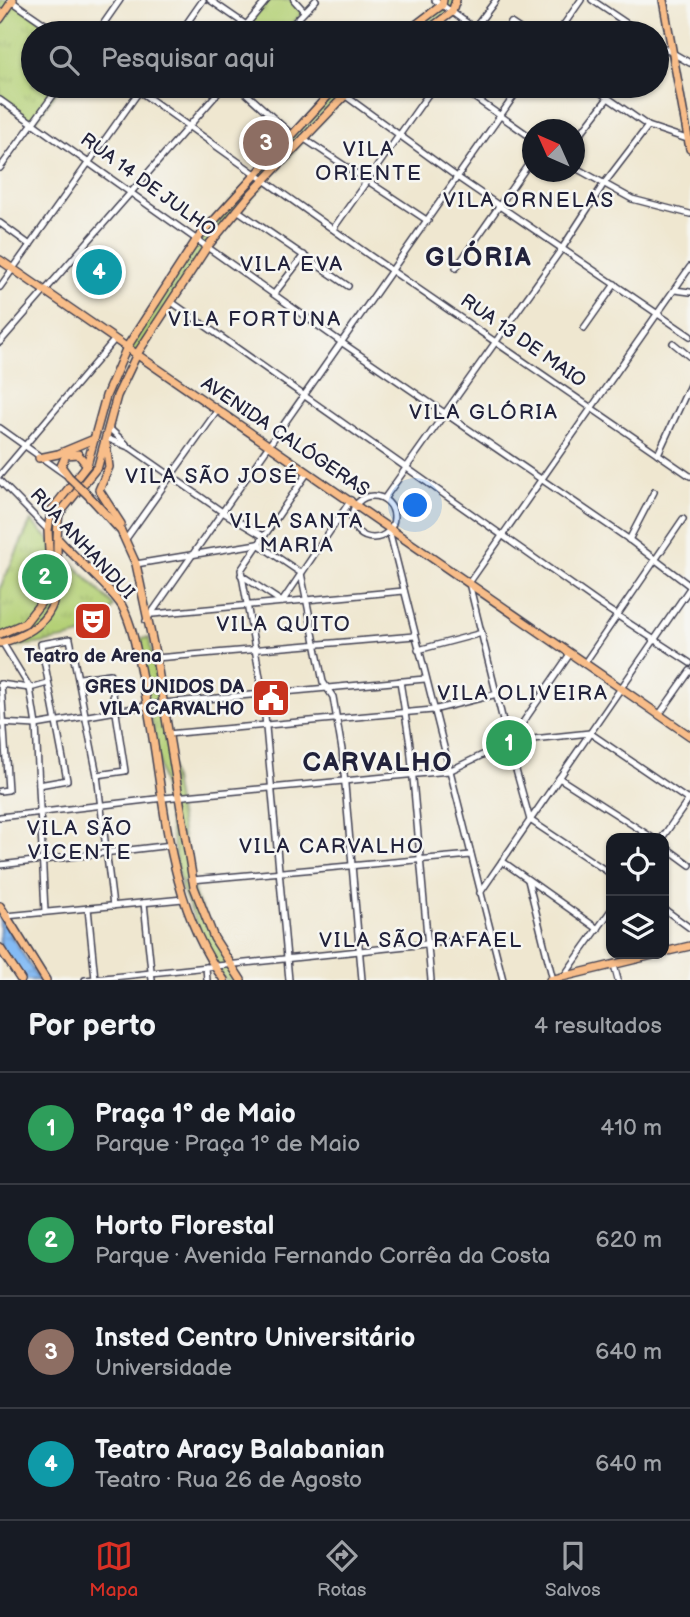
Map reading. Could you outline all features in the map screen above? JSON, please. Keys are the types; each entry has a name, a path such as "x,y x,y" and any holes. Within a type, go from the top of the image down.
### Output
{"main road":[{"path":"440,21 452,12 456,0"},
{"path":"663,0 667,21"},
{"path":"0,19 12,1"},
{"path":"419,21 440,2"},
{"path":"669,33 690,149"},
{"path":"1,640 25,623 47,595 50,573 48,530 54,504 87,465 110,385 127,347 197,239 324,98"},
{"path":"1,640 20,637 38,625 52,606 59,584 59,514 98,466 117,397 137,354 173,303 207,247 237,210 340,98"},
{"name":"AVENIDA CALÓGERAS","path":"0,260 267,446 309,471 619,690 690,736"},
{"path":"39,458 58,454 94,439"},
{"path":"106,440 108,467 99,490 126,537 136,564 146,621 156,657 192,880 203,915 240,980"},
{"path":"87,465 78,454 66,454 61,466 126,537"},
{"name":"RUA ANHANDUI","path":"48,530 120,603 132,635 148,705 183,899 210,966 223,980"},
{"path":"0,906 46,980"},
{"path":"669,951 690,946"},
{"path":"0,948 21,980"},
{"path":"552,980 637,959"}],"street":[{"path":"105,21 120,0"},
{"path":"188,21 203,0"},
{"path":"210,0 240,21"},
{"path":"249,21 267,0"},
{"path":"294,0 304,10"},
{"path":"294,21 316,0"},
{"path":"480,21 496,0"},
{"path":"566,21 581,0"},
{"path":"592,0 623,21"},
{"path":"12,1 41,21"},
{"path":"440,2 464,21"},
{"path":"669,52 690,63"},
{"path":"0,168 51,98"},
{"path":"0,287 134,98"},
{"name":"RUA 13 DE MAIO","path":"154,98 254,174 690,476"},
{"path":"2,337 214,98"},
{"path":"251,98 290,133"},
{"path":"349,98 457,177 690,336"},
{"path":"333,229 426,98"},
{"path":"475,98 522,131"},
{"path":"146,621 196,554 221,512 512,98"},
{"path":"585,129 608,98 648,126 689,140"},
{"name":"RUA 14 DE JULHO","path":"0,100 341,342 544,480 690,587"},
{"path":"384,499 563,247 603,185 648,126"},
{"path":"303,138 428,221"},
{"path":"585,173 603,185 653,207 690,214"},
{"path":"456,268 522,175"},
{"path":"237,210 348,286"},
{"path":"0,223 30,245"},
{"path":"274,294 304,255"},
{"path":"505,729 469,583 660,315 690,267"},
{"path":"584,328 615,284"},
{"path":"675,290 690,292"},
{"path":"173,303 502,537 690,663"},
{"path":"0,475 115,339"},
{"path":"674,343 690,357"},
{"path":"658,453 690,385"},
{"path":"126,537 172,477 217,411"},
{"path":"0,428 69,477"},
{"path":"109,428 131,448 221,512 263,536"},
{"path":"106,440 131,448"},
{"path":"289,980 263,694 250,605 241,575 243,566 309,471"},
{"name":"RUA ANHANDUI","path":"0,481 48,530"},
{"path":"629,540 653,492"},
{"path":"282,602 353,502 372,496 384,499 393,510 389,530 503,980"},
{"path":"353,502 352,523 360,533 372,538 389,530"},
{"path":"584,664 683,519"},
{"path":"136,564 258,544 302,573 314,645 326,688 333,697 337,718 362,980"},
{"path":"241,575 282,602"},
{"path":"480,893 690,587"},
{"path":"153,614 404,591"},
{"path":"418,650 482,633"},
{"path":"156,657 415,636"},
{"path":"38,785 66,780 41,644 70,639 80,678 97,775 113,906"},
{"path":"1,640 30,688 36,725 45,912"},
{"path":"0,654 8,652"},
{"path":"517,731 570,654"},
{"path":"659,715 690,671"},
{"path":"80,678 110,674 125,771 97,775"},
{"path":"2,723 36,725 163,703 425,679"},
{"path":"400,681 414,775 431,980"},
{"path":"0,791 8,790 1,684 30,688 48,683"},
{"path":"167,734 433,710 496,694"},
{"path":"505,729 517,731 523,740 522,748 512,756 502,754 497,748 498,734 505,729"},
{"path":"523,740 590,733 689,799 665,833"},
{"path":"0,817 178,796 449,771 497,748"},
{"path":"512,756 530,820 606,871"},
{"path":"559,778 645,833"},
{"path":"0,865 172,845"},
{"path":"669,850 690,865"},
{"path":"192,880 471,855"},
{"path":"502,862 598,929"},
{"path":"528,880 552,980"},
{"path":"6,916 183,899"},
{"path":"144,903 152,976"},
{"path":"88,908 95,979"},
{"path":"669,913 690,928"},
{"path":"564,976 606,917"},
{"path":"85,980 152,976 210,966 492,937"},
{"path":"614,965 618,980"},
{"path":"207,980 210,966"}],"green space":[{"path":"0,0 13,0 42,21 21,21 21,98 52,98 34,123 0,100"},
{"path":"267,0 294,0 304,11 295,21 249,21"},
{"path":"443,0 456,0 454,7 438,21 419,21"},
{"path":"326,98 343,98 214,238 137,354 127,347 197,239"},
{"path":"31,521 114,606 100,626 90,632 50,642 0,647 0,588"},
{"path":"149,638 190,879 180,882 137,639"},
{"path":"505,733 513,733 518,742 516,749 505,751 500,746 500,738"},
{"path":"192,882 196,898 239,980 225,980 215,966 180,885"}],"water":[{"path":"0,917 39,980 22,980 0,945"}],"place":[{"name":"Insted Centro Universitário","path":"266,143"},
{"name":"Teatro Aracy Balabanian","path":"99,272"},
{"name":"Horto Florestal","path":"45,577"},
{"name":"Teatro de Arena","path":"93,621"},
{"name":"GRES UNIDOS DA VILA CARVALHO","path":"271,698"},
{"name":"Praça 1º de Maio","path":"509,743"}],"district":[{"name":"VILA ORIENTE","path":"369,161"},
{"name":"VILA ORNELAS","path":"529,200"},
{"name":"GLÓRIA","path":"479,258"},
{"name":"VILA EVA","path":"292,264"},
{"name":"VILA FORTUNA","path":"255,319"},
{"name":"VILA GLÓRIA","path":"484,412"},
{"name":"VILA SÃO JOSÉ","path":"212,476"},
{"name":"VILA SANTA MARIA","path":"297,533"},
{"name":"VILA QUITO","path":"284,624"},
{"name":"VILA OLIVEIRA","path":"523,693"},
{"name":"CARVALHO","path":"378,763"},
{"name":"VILA SÃO VICENTE","path":"80,840"},
{"name":"VILA CARVALHO","path":"332,846"},
{"name":"VILA SÃO RAFAEL","path":"421,940"}]}
